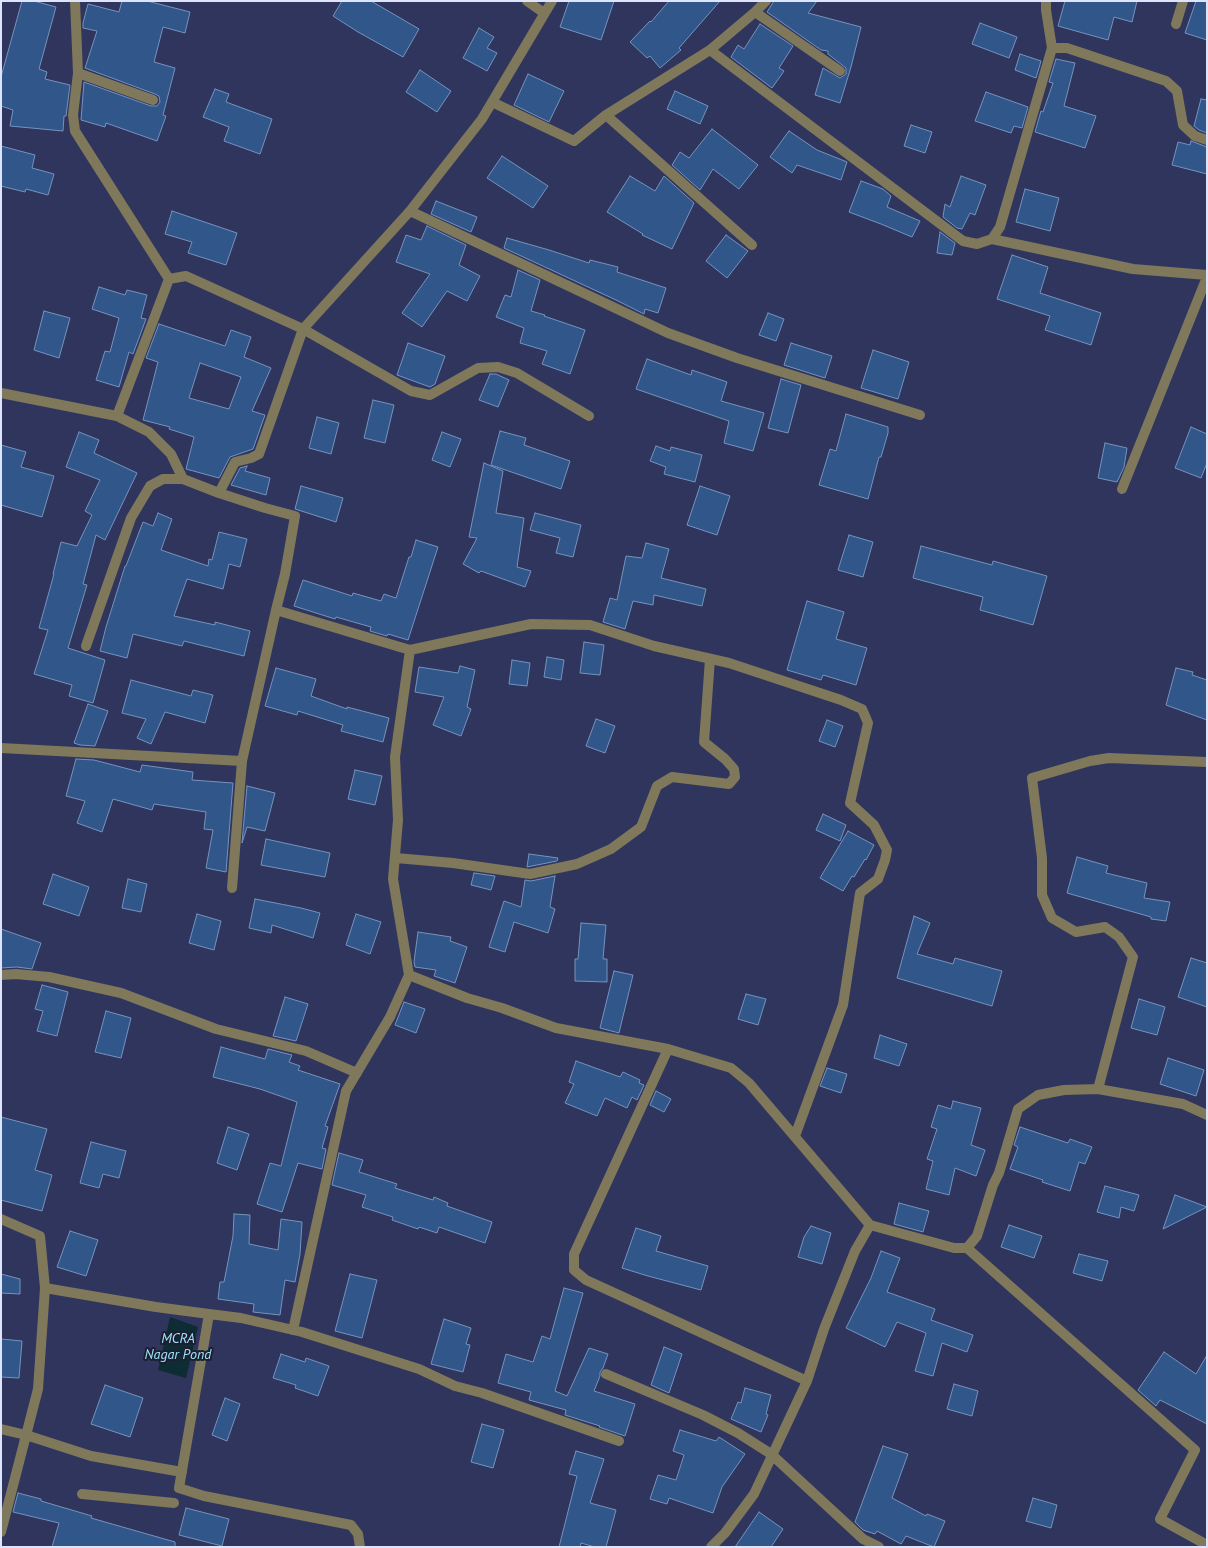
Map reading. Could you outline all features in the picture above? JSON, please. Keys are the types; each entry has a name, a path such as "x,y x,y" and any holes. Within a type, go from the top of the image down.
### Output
{"street":[{"path":"74,1 78,73 73,115 75,132 169,279"},
{"path":"527,1 544,13"},
{"path":"219,493 235,462 252,458 259,454 303,329 410,211 482,119 552,1"},
{"path":"492,102 574,141 606,115 710,50 766,1"},
{"path":"992,239 1000,227 1052,48 1046,1"},
{"path":"1176,24 1183,1"},
{"path":"755,12 840,71"},
{"path":"1052,48 1067,48 1166,81 1176,91 1183,125 1196,136 1207,140"},
{"path":"710,50 963,241 977,244 992,239 1133,269 1207,276 1122,488"},
{"path":"78,73 153,100"},
{"path":"606,115 752,245"},
{"path":"410,211 668,333 737,358 920,415"},
{"path":"169,279 186,276 303,329 411,391 430,395 478,368 498,367 516,373 589,416"},
{"path":"117,416 169,279"},
{"path":"1,393 117,416 149,432 171,454 182,478"},
{"path":"86,646 131,518 150,486 163,479 182,478 219,493 295,516 285,574 242,761 232,888"},
{"path":"276,610 410,650 531,624 590,624 654,646 729,663 841,700 862,709 868,723 850,803 874,825 887,850 878,879 860,893 843,1005 795,1136"},
{"path":"293,1330 346,1091 390,1017 409,975 393,879 398,820 395,757 410,650"},
{"path":"396,858 453,863 530,874 577,864 611,849 641,828 657,786 672,777 729,784 735,777 734,769 726,759 704,742 710,659"},
{"path":"1,748 242,761"},
{"path":"1098,1090 1133,957 1119,937 1105,927 1076,932 1052,918 1042,895 1042,858 1032,778 1090,761 1109,758 1207,762"},
{"path":"1,974 48,977 121,993 216,1029 306,1051 357,1073"},
{"path":"409,975 467,998 502,1008 556,1028 668,1049 731,1068 749,1083 870,1225 954,1248 967,1248 1195,1450 1160,1519 1207,1545"},
{"path":"668,1049 574,1254 574,1270 586,1280 807,1381"},
{"path":"967,1248 977,1236 1018,1110 1038,1095 1064,1090 1098,1090 1183,1104 1207,1116"},
{"path":"1,1218 40,1236 45,1288 38,1389 1,1532"},
{"path":"710,1547 725,1532 754,1494 771,1454 789,1421 807,1381 824,1329 855,1251 870,1225"},
{"path":"45,1288 156,1307 241,1318 293,1330 420,1369 455,1386 482,1393 618,1441"},
{"path":"209,1314 179,1488 204,1496 351,1525 358,1534 360,1547"},
{"path":"606,1374 738,1432 771,1454 864,1539 879,1547"},
{"path":"1,1429 91,1456 182,1472"},
{"path":"82,1494 174,1503"}],"water":[{"name":"MCRA Nagar Pond","path":"170,1317 198,1327 186,1378 158,1370"}],"building":[{"path":"22,1 34,1 56,7 39,69 47,72 45,79 70,85 63,131 10,126 13,110 1,106 1,77"},
{"path":"122,1 147,1 190,12 185,33 163,27 154,62 175,68 163,115 166,116 157,141 106,123 105,127 81,120 84,82 151,106 157,106 160,102 159,96 155,94 85,68 97,31 83,28 88,4 119,12"},
{"path":"342,1 371,1 419,29 403,57 333,16"},
{"path":"569,1 614,1 601,40 560,27"},
{"path":"669,1 720,1 679,48 681,50 660,68 650,56 647,58 630,42"},
{"path":"774,1 817,1 808,13 861,27 840,103 815,95 823,68 840,78 846,74 846,68 828,54 828,51 821,50 767,12"},
{"path":"1065,1 1137,1 1132,22 1114,17 1108,40 1058,26"},
{"path":"1196,1 1207,1 1207,40 1185,33"},
{"path":"980,23 1017,37 1009,58 972,44"},
{"path":"760,24 793,46 779,68 784,71 772,88 731,57 738,45 744,49"},
{"path":"479,28 494,37 487,48 497,53 487,71 463,58"},
{"path":"1020,54 1041,61 1036,78 1015,70"},
{"path":"1056,59 1075,63 1064,106 1096,116 1085,148 1035,132 1041,111 1043,112 1053,83 1049,82"},
{"path":"420,70 451,91 437,112 406,92"},
{"path":"528,74 564,91 549,122 514,105"},
{"path":"215,89 229,94 226,102 272,119 260,154 224,141 229,127 203,117"},
{"path":"675,91 708,106 700,124 667,109"},
{"path":"986,92 1028,107 1022,128 1014,126 1011,133 975,121"},
{"path":"1201,99 1207,100 1207,133 1194,126"},
{"path":"911,125 932,132 925,153 904,146"},
{"path":"712,129 758,165 739,189 713,169 700,190 672,165 680,152 689,158"},
{"path":"789,131 817,150 847,162 841,180 797,165 792,173 770,157"},
{"path":"1191,141 1207,147 1207,174 1172,165 1178,142 1190,145"},
{"path":"1,146 35,155 32,168 54,174 48,195 26,189 25,192 1,186"},
{"path":"502,156 548,186 533,208 487,178"},
{"path":"630,176 655,191 664,176 694,203 672,249 642,235 607,212"},
{"path":"961,176 986,185 975,215 970,213 962,229 957,228 943,217 945,204 950,207"},
{"path":"861,181 883,189 891,196 887,207 920,221 912,237 849,212"},
{"path":"1025,189 1059,198 1050,231 1016,222"},
{"path":"436,201 477,217 471,232 431,214"},
{"path":"172,211 237,233 226,265 188,253 192,242 165,234"},
{"path":"427,226 466,245 459,265 480,276 467,301 447,291 422,327 402,313 430,274 396,262 406,235 421,240"},
{"path":"940,232 955,243 952,255 937,253"},
{"path":"726,235 748,251 727,278 706,261"},
{"path":"507,238 589,263 590,260 618,267 617,272 666,288 658,313 645,309 644,314 504,248"},
{"path":"1012,255 1048,267 1040,293 1101,313 1091,345 1045,330 1050,316 997,299"},
{"path":"518,270 540,280 531,311 585,330 570,374 542,364 547,351 520,343 524,328 496,317 505,295 511,297"},
{"path":"99,287 125,295 127,290 147,295 141,318 146,319 133,354 129,352 119,387 96,380 105,351 110,352 119,318 92,309"},
{"path":"44,311 70,318 59,358 34,350"},
{"path":"768,313 784,319 776,341 759,335"},
{"path":"159,324 225,346 231,330 251,337 244,357 271,368 252,411 265,415 253,449 230,457 219,478 186,469 194,437 169,429 170,427 143,420 158,362 146,358","holes":["200,363 241,377 229,409 189,398"]},
{"path":"408,343 445,356 435,384 430,387 397,375"},
{"path":"791,343 832,356 825,378 784,365"},
{"path":"873,350 909,362 898,399 861,388"},
{"path":"647,359 691,375 692,370 727,382 721,401 764,413 753,451 724,443 729,421 636,389"},
{"path":"490,374 496,374 509,380 498,407 479,400"},
{"path":"781,379 801,385 788,433 768,428"},
{"path":"373,400 394,405 385,443 364,438"},
{"path":"846,414 888,427 888,433 881,457 879,457 868,499 819,485 830,449 836,451"},
{"path":"317,417 339,423 331,454 309,448"},
{"path":"1191,427 1207,434 1207,463 1201,478 1175,468"},
{"path":"500,431 526,438 524,445 570,461 561,489 491,465"},
{"path":"79,432 99,440 94,453 137,473 105,540 96,535 83,584 87,585 68,648 105,660 93,703 69,696 72,685 34,674 48,630 39,628 61,542 77,546 92,515 85,511 100,480 66,467"},
{"path":"442,432 461,439 450,467 432,460"},
{"path":"1105,443 1127,448 1124,467 1117,482 1098,478"},
{"path":"1,445 26,452 21,467 54,476 42,517 1,505"},
{"path":"656,446 670,451 671,447 702,455 695,482 664,474 666,467 650,461"},
{"path":"484,463 503,471 496,513 524,518 517,567 531,571 525,587 481,571 479,573 463,564 477,538 469,537"},
{"path":"247,466 245,471 270,478 266,495 231,485 240,468"},
{"path":"301,486 343,498 336,522 295,509"},
{"path":"700,486 730,496 717,535 687,525"},
{"path":"158,513 172,519 161,550 208,566 209,559 212,560 219,532 247,539 240,567 229,564 223,589 187,579 174,616 215,625 215,622 250,631 244,656 184,641 182,646 133,634 127,658 100,651 125,566 143,522 153,526"},
{"path":"535,513 581,525 573,557 556,553 560,538 530,530"},
{"path":"849,535 873,542 863,577 838,570"},
{"path":"416,540 438,547 408,640 370,631 371,627 336,617 335,619 294,606 303,580 352,596 353,593 381,601 384,594 396,598"},
{"path":"646,543 669,549 661,578 706,589 702,606 654,595 653,605 633,601 625,629 603,622 610,598 617,600 626,556 642,558"},
{"path":"921,546 992,565 993,561 1047,576 1033,625 980,610 983,597 913,578"},
{"path":"807,601 844,612 836,639 867,648 856,685 823,675 821,680 787,670"},
{"path":"584,642 604,645 600,675 580,673"},
{"path":"547,657 564,660 561,680 544,677"},
{"path":"512,660 530,663 527,686 509,684"},
{"path":"460,666 475,670 467,707 471,709 461,736 433,725 444,697 415,692 419,667 458,673"},
{"path":"276,668 316,679 311,696 347,709 347,707 389,718 383,742 341,731 343,725 298,711 297,715 265,706"},
{"path":"1176,668 1193,672 1192,675 1207,680 1207,720 1166,705"},
{"path":"131,680 191,696 193,690 213,695 205,723 165,712 151,744 137,738 146,719 122,713"},
{"path":"88,704 108,711 95,746 74,743"},
{"path":"596,719 615,726 605,753 586,746"},
{"path":"827,720 843,726 835,747 819,741"},
{"path":"76,759 94,760 140,772 142,765 193,772 192,780 233,783 226,872 206,868 213,830 204,829 206,812 154,804 152,810 113,799 102,832 77,823 85,801 66,796"},
{"path":"355,770 382,776 375,805 348,799"},
{"path":"247,786 275,793 265,831 247,827 242,843"},
{"path":"823,814 846,825 840,841 816,830"},
{"path":"848,831 874,845 866,860 854,877 852,876 843,891 820,878"},
{"path":"266,839 330,853 325,877 261,865"},
{"path":"529,854 558,858 557,861 527,867"},
{"path":"1077,857 1108,866 1106,873 1147,883 1144,898 1170,902 1166,921 1151,919 1151,917 1067,893"},
{"path":"474,873 495,876 491,890 471,885"},
{"path":"53,874 89,887 79,916 43,904"},
{"path":"555,876 550,907 555,909 548,933 514,922 505,952 489,947 504,901 521,907 525,880 531,881"},
{"path":"128,879 147,884 141,912 122,908"},
{"path":"255,899 320,913 313,938 272,925 271,933 249,928"},
{"path":"197,914 221,921 214,950 189,943"},
{"path":"356,914 381,922 370,954 346,945"},
{"path":"914,916 930,923 917,954 953,964 955,958 1002,971 992,1006 897,978"},
{"path":"581,923 606,925 603,959 607,959 607,982 575,981 575,959 578,959"},
{"path":"1,929 41,943 32,969 17,967 1,968"},
{"path":"418,932 451,937 450,941 467,947 455,983 434,976 436,970 415,967"},
{"path":"1191,958 1207,963 1207,1007 1178,997"},
{"path":"614,971 633,975 619,1033 600,1028"},
{"path":"42,985 68,992 57,1036 37,1031 43,1011 35,1009"},
{"path":"746,994 766,999 758,1025 738,1019"},
{"path":"285,997 308,1004 296,1041 273,1036"},
{"path":"1139,999 1165,1007 1157,1035 1131,1028"},
{"path":"404,1002 425,1009 416,1033 395,1025"},
{"path":"106,1011 131,1018 121,1058 95,1052"},
{"path":"880,1035 907,1044 899,1066 874,1058"},
{"path":"221,1047 265,1059 268,1049 292,1055 289,1062 300,1066 298,1070 340,1084 325,1126 328,1127 322,1148 326,1149 322,1169 298,1163 282,1212 257,1204 270,1163 281,1166 297,1102 260,1089 213,1077"},
{"path":"1168,1058 1204,1070 1196,1096 1160,1084"},
{"path":"576,1061 620,1077 623,1072 640,1080 639,1083 644,1085 637,1100 632,1097 627,1108 605,1098 597,1116 565,1103 574,1084 569,1082"},
{"path":"827,1068 847,1074 841,1093 820,1086"},
{"path":"656,1091 671,1099 664,1112 650,1105"},
{"path":"953,1101 981,1108 971,1145 985,1150 976,1176 955,1168 949,1195 926,1189 933,1161 927,1159 937,1129 931,1127 938,1105 951,1109"},
{"path":"1,1117 47,1129 35,1170 52,1175 42,1211 1,1200"},
{"path":"228,1127 249,1134 237,1170 217,1163"},
{"path":"1020,1127 1068,1143 1070,1139 1092,1147 1085,1164 1079,1162 1070,1191 1010,1169 1018,1147 1014,1145"},
{"path":"91,1142 126,1151 119,1178 103,1174 99,1188 80,1183"},
{"path":"339,1153 363,1160 359,1172 397,1184 395,1188 433,1200 434,1197 448,1203 447,1206 492,1222 485,1243 439,1227 437,1233 419,1227 418,1229 392,1220 393,1217 362,1207 366,1195 332,1185"},
{"path":"1105,1186 1139,1195 1134,1211 1121,1207 1119,1218 1097,1212"},
{"path":"1175,1195 1207,1207 1163,1229"},
{"path":"899,1203 929,1211 923,1232 894,1224"},
{"path":"234,1214 250,1215 249,1244 278,1250 281,1219 302,1222 300,1254 295,1282 285,1280 280,1315 253,1312 254,1304 218,1299 220,1282 224,1282 233,1236"},
{"path":"1009,1225 1042,1236 1034,1258 1001,1247"},
{"path":"811,1226 831,1233 822,1264 798,1257 804,1237"},
{"path":"636,1228 661,1236 656,1251 708,1266 701,1290 622,1268"},
{"path":"70,1231 98,1240 86,1276 57,1267"},
{"path":"881,1251 900,1258 887,1292 935,1309 931,1320 973,1335 967,1352 942,1343 933,1376 915,1371 926,1333 897,1322 885,1347 846,1328 871,1278"},
{"path":"1079,1254 1108,1261 1102,1281 1073,1273"},
{"path":"1,1274 20,1279 20,1294 1,1293"},
{"path":"350,1274 377,1280 362,1338 335,1331"},
{"path":"564,1288 583,1293 555,1391 567,1396 589,1348 608,1354 594,1391 635,1404 625,1436 565,1415 566,1410 529,1400 531,1392 498,1383 506,1354 533,1362 542,1336 550,1339"},
{"path":"444,1319 471,1328 466,1344 470,1345 463,1372 431,1364"},
{"path":"1,1339 22,1341 19,1378 1,1377"},
{"path":"664,1347 682,1354 669,1393 651,1385"},
{"path":"1164,1352 1196,1374 1207,1355 1207,1424 1160,1400 1156,1406 1138,1390"},
{"path":"281,1354 305,1362 306,1358 329,1366 318,1396 295,1388 296,1385 273,1378"},
{"path":"954,1384 978,1391 972,1416 947,1409"},
{"path":"105,1385 143,1398 130,1437 91,1424"},
{"path":"745,1388 771,1395 766,1414 768,1415 761,1432 731,1419 738,1402 741,1403"},
{"path":"225,1398 240,1404 227,1441 212,1435"},
{"path":"482,1424 504,1430 493,1468 471,1462"},
{"path":"680,1430 716,1441 719,1437 745,1454 722,1487 713,1513 669,1498 667,1504 650,1499 658,1475 676,1480 684,1455 673,1451"},
{"path":"883,1446 908,1454 892,1498 926,1516 927,1514 945,1521 934,1547 906,1536 901,1544 877,1531 875,1534 863,1530 855,1522"},
{"path":"576,1451 604,1459 590,1503 616,1510 606,1547 595,1547 581,1543 580,1547 559,1547 577,1476 569,1474"},
{"path":"18,1493 92,1516 91,1518 175,1542 175,1547 52,1547 59,1523 13,1512"},
{"path":"1033,1498 1057,1505 1051,1528 1026,1521"},
{"path":"186,1508 229,1519 222,1546 179,1535"},
{"path":"759,1512 783,1529 771,1547 735,1547"}]}
